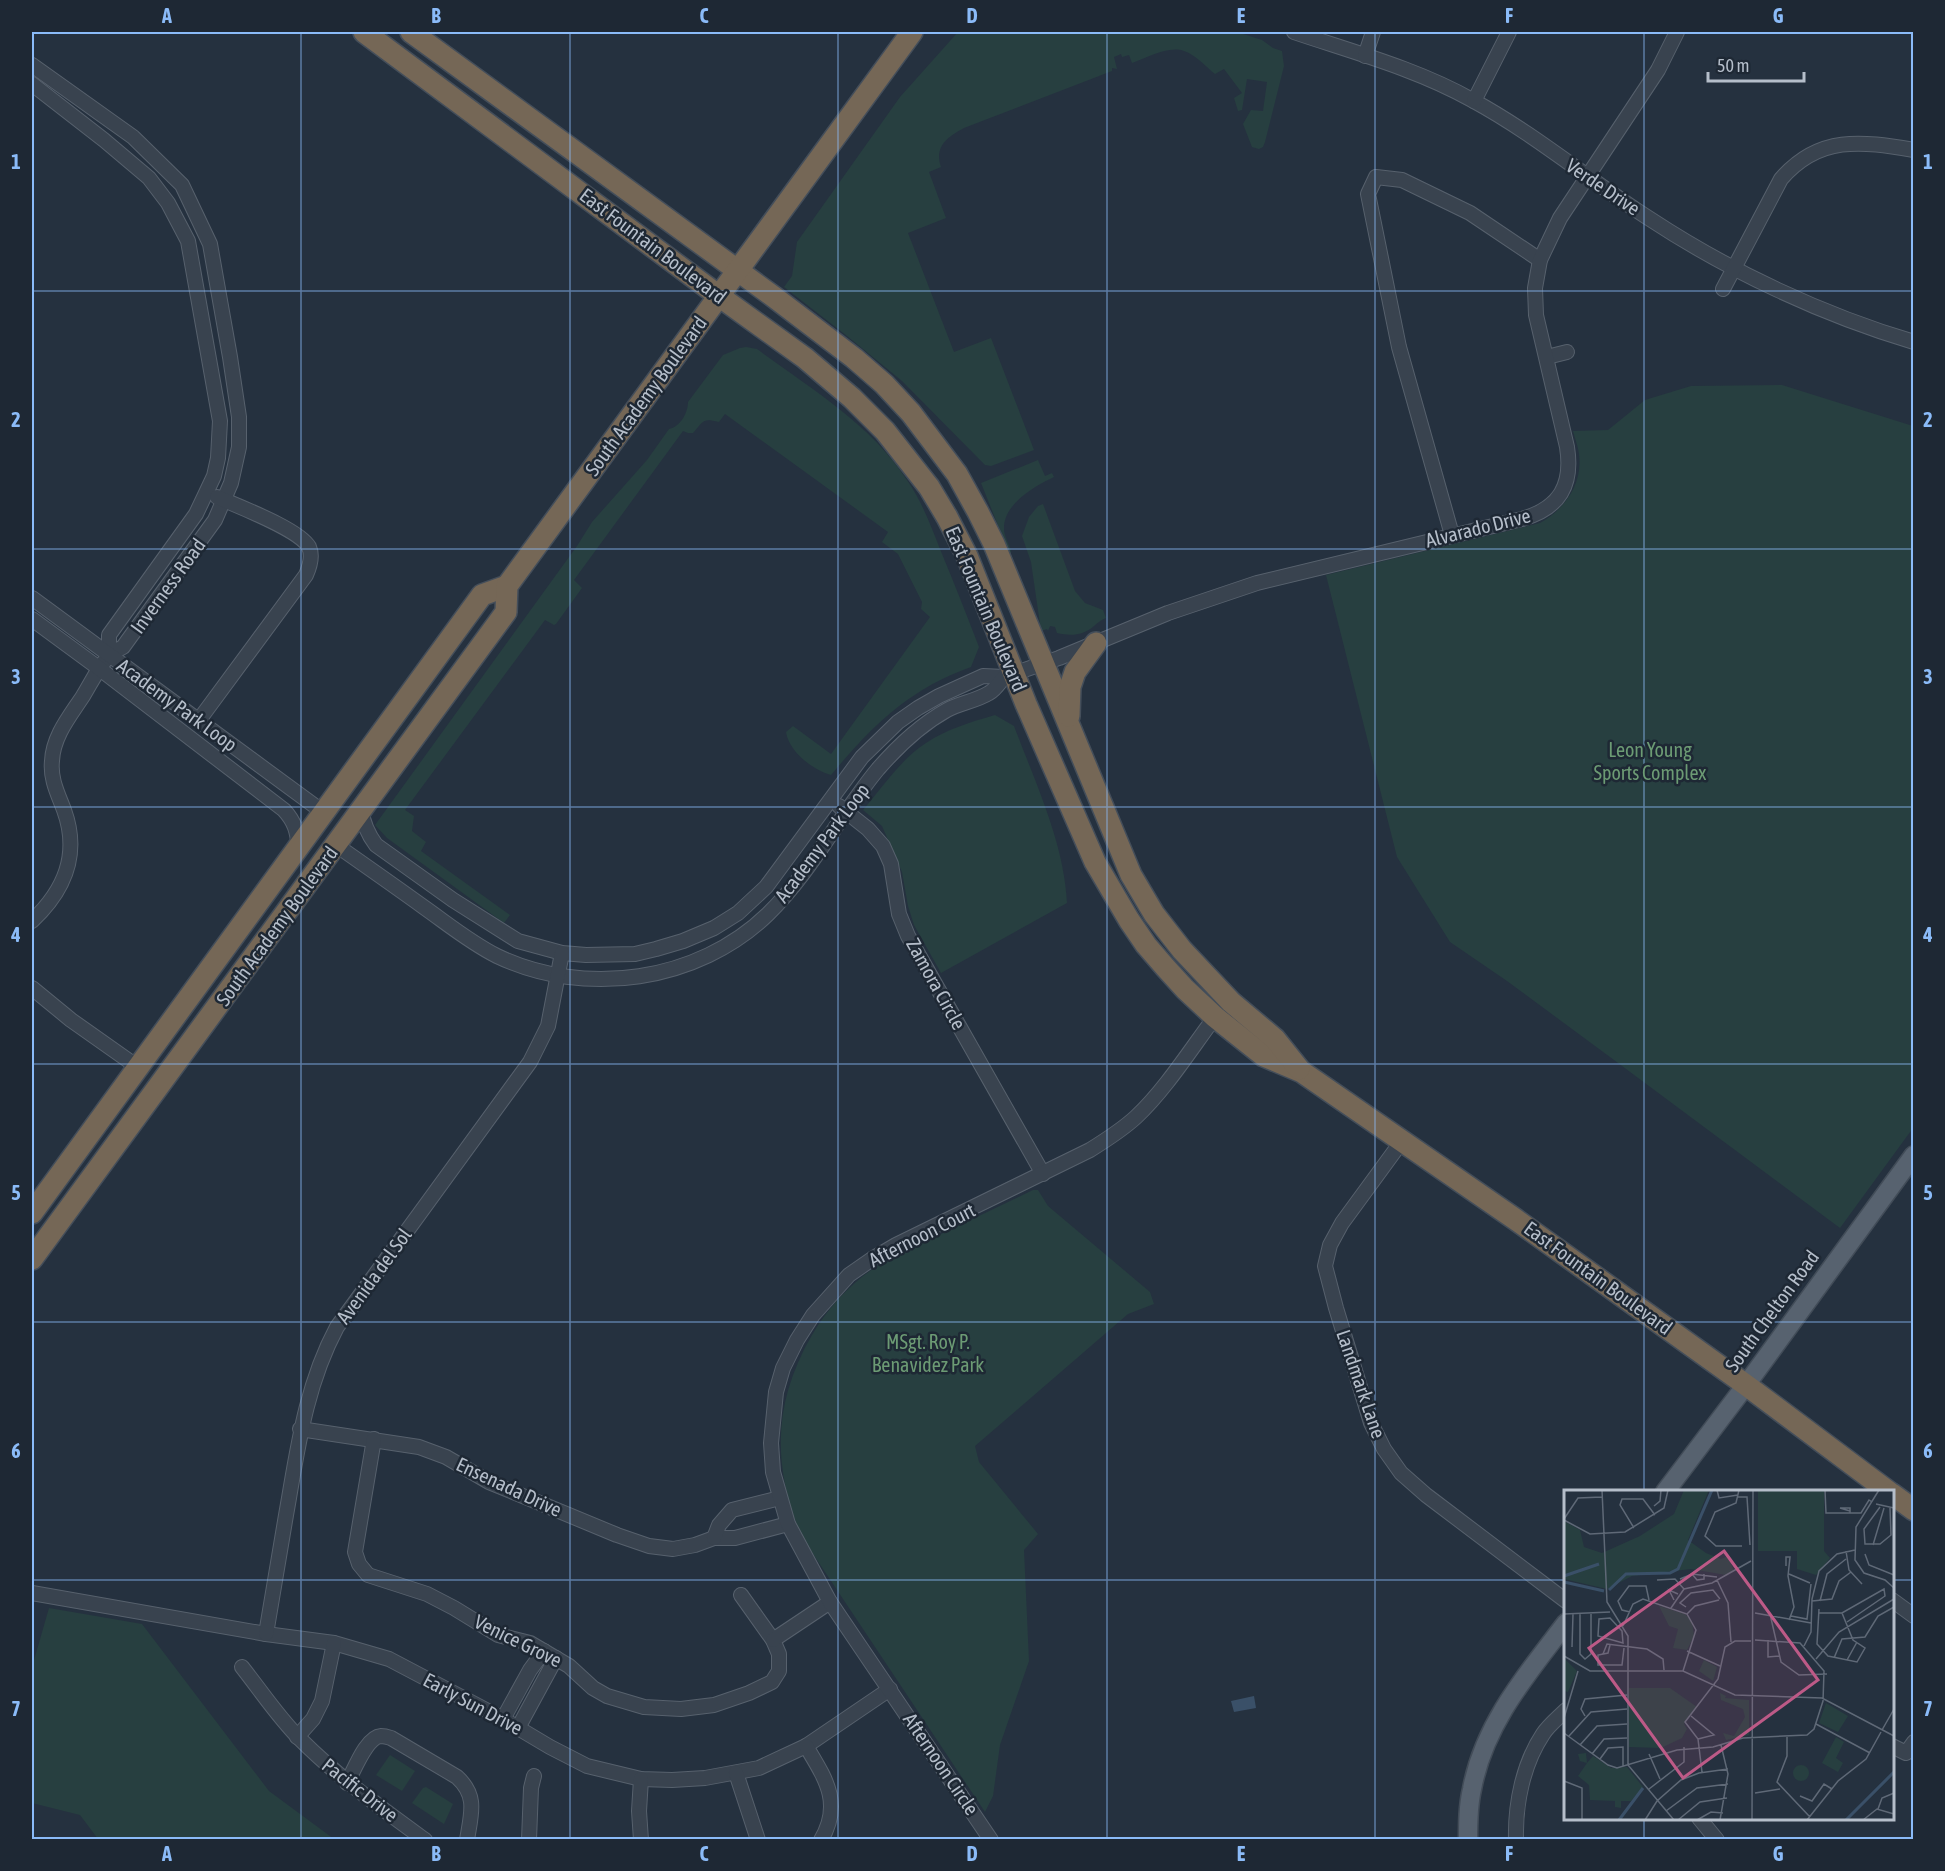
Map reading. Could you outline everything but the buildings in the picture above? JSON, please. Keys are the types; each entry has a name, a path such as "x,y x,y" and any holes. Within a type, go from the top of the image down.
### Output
{"highway":[{"name":"East Fountain Boulevard","path":"364,32 797,352 833,381 885,431 941,507 967,556 1009,675 1110,890 1146,945 1185,989 1215,1017 1264,1056 1302,1072 1515,1219 1888,1490"},
{"name":"East Fountain Boulevard","path":"411,32 738,270 854,358 911,412 957,474 978,512 1013,588 1124,860 1154,914 1202,972 1231,1002 1275,1039 1302,1072"},
{"name":"South Academy Boulevard","path":"32,1259 506,612 507,586 912,32"},
{"name":"South Academy Boulevard","path":"32,1213 482,595 507,586"},
{"path":"1069,726 1070,687 1075,672 1096,643"},
{"path":"336,845 336,822 340,813 414,710 430,666"},
{"path":"181,1056 182,1034 314,850 321,833 323,812"},
{"path":"1894,1495 1914,1510"}],"main road":[{"name":"South Chelton Road","path":"1666,1490 1910,1166"},
{"path":"1468,1839 1472,1789 1484,1748 1495,1723 1564,1626"}],"street":[{"name":"Verde Drive","path":"1294,32 1428,79 1474,101 1672,234 1781,291 1914,342"},
{"path":"1365,56 1373,32"},
{"path":"1474,101 1508,32"},
{"name":"Alvarado Drive","path":"1043,663 1179,609 1257,583 1535,515 1553,503 1566,487 1570,469 1568,447 1534,302 1540,260 1560,218 1658,70 1677,32"},
{"name":"Inverness Road","path":"32,65 133,137 182,185 210,244 238,417 239,447 236,465 215,520 123,647 109,655 109,635 196,514 207,492 218,458 220,421 188,241 168,204 149,178 32,84"},
{"path":"1723,289 1781,179 1803,157 1827,147 1857,143 1914,150"},
{"path":"1452,535 1399,347 1368,194 1376,177 1401,180 1470,213 1540,260"},
{"path":"1547,357 1567,352"},
{"path":"199,720 306,575 311,555 309,546 293,531 207,492"},
{"name":"Academy Park Loop","path":"32,598 323,812"},
{"name":"Academy Park Loop","path":"32,619 284,810 294,821 299,847"},
{"path":"32,921 53,899 60,887 66,875 71,849 65,812 54,786 52,772 54,749 63,726 109,655"},
{"name":"Academy Park Loop","path":"361,809 363,824 376,844 453,900 519,940 562,953 609,956 635,954 683,941 714,928 738,913 766,887 862,757 898,722 918,708 983,676 1009,675 1043,663"},
{"name":"Academy Park Loop","path":"336,845 478,946 500,957 558,976 609,979 648,975 688,963 729,944 766,915 804,872 878,770 915,732 949,709 990,692 1009,675"},
{"name":"Zamora Circle","path":"830,800 868,829 883,846 891,864 899,914 908,936 1043,1174"},
{"name":"Avenida del Sol","path":"266,1634 300,1429 325,1348 337,1327 530,1062 549,1026 562,953"},
{"path":"32,988 71,1020 139,1068"},
{"name":"Afternoon Court","path":"890,1689 830,1602 788,1524 773,1472 771,1443 776,1392 783,1368 813,1315 849,1275 896,1245 1043,1174 1114,1135 1137,1116 1157,1094 1215,1017"},
{"name":"Landmark Lane","path":"1402,1141 1342,1223 1330,1245 1325,1266 1371,1423 1384,1449 1401,1473 1426,1495 1564,1599"},
{"name":"Ensenada Drive","path":"300,1429 419,1447 446,1457 489,1482 649,1546 673,1549 695,1545 714,1538 735,1538 788,1524"},
{"name":"Venice Grove","path":"375,1439 355,1552 359,1564 368,1575 382,1581 408,1586 454,1608 498,1635 530,1643 569,1666 593,1688 607,1696 644,1707 681,1709 714,1705 772,1682 779,1671 779,1654 773,1640 741,1595"},
{"path":"714,1538 718,1525 732,1510 780,1498"},
{"name":"Early Sun Drive","path":"32,1593 266,1634 333,1643 389,1659 587,1766 641,1779 694,1779 759,1768 806,1746 890,1689"},
{"path":"1894,1601 1914,1616"},
{"path":"773,1640 830,1602"},
{"path":"297,1737 313,1719 322,1701 333,1643"},
{"path":"503,1719 530,1670 550,1654"},
{"path":"518,1728 550,1654"},
{"name":"Pacific Drive","path":"242,1667 297,1737 347,1783 425,1839"},
{"name":"Afternoon Circle","path":"890,1689 991,1839"},
{"path":"1516,1839 1516,1816 1520,1791 1534,1749 1544,1732 1564,1712"},
{"path":"347,1783 373,1738 381,1736 391,1738 457,1777 466,1785 471,1796 472,1808 467,1839"},
{"path":"1894,1747 1906,1753 1914,1742"},
{"path":"806,1746 825,1778 832,1800 830,1818 821,1839"},
{"path":"736,1773 758,1839"},
{"path":"529,1839 531,1788 534,1776"},
{"path":"641,1779 639,1811 641,1839"},
{"path":"1701,1820 1717,1839"}],"green space":[{"path":"958,32 1237,32 1262,40 1282,51 1284,66 1265,142 1259,149 1252,147 1243,124 1251,110 1263,111 1267,82 1247,79 1242,110 1238,111 1234,98 1242,93 1224,69 1215,74 1192,55 1178,50 1158,53 1132,63 1129,55 1122,57 1121,54 1114,57 1117,69 1112,68 1112,71 964,128 943,143 939,154 941,167 929,172 946,218 908,233 954,352 991,338 1034,450 991,466 985,465 902,381 784,287 792,276 797,242 900,97"},
{"path":"746,347 757,349 858,424 876,441 907,480 927,516 979,647 971,667 929,686 893,711 861,741 831,775 803,759 792,746 786,732 793,726 831,754 930,617 921,609 922,602 898,554 882,542 888,532 725,414 719,422 709,420 704,422 693,433 683,431 574,580 582,588 556,624 545,620 405,810 414,816 412,831 426,842 421,851 510,915 504,923 387,838 375,825 592,522 647,460 669,429 680,422 685,415 688,402 723,355"},
{"name":"Leon Young Sports Complex","path":"1782,385 1913,426 1913,1128 1840,1228 1507,981 1450,942 1397,857 1326,575 1540,523 1557,511 1575,485 1578,475 1579,451 1573,431 1608,430 1645,400 1691,386"},
{"path":"1038,460 1045,476 1052,473 1054,477 1021,497 1009,512 1004,529 1011,551 1009,553 981,483"},
{"path":"1043,504 1075,591 1085,603 1103,610 1106,618 1081,633 1072,635 1057,633 1055,627 1050,626 1048,631 1047,629 1041,631 1031,562 1022,536 1029,517 1038,506"},
{"path":"995,715 1014,726 1039,791 1060,857 1067,903 941,973 914,925 902,872 882,826 863,810 900,765 926,743 968,723"},
{"name":"MSgt. Roy P. Benavidez Park","path":"1033,1190 1038,1190 1048,1206 1150,1292 1154,1304 1128,1314 975,1446 979,1462 1038,1534 1024,1550 1029,1661 1000,1745 993,1796 985,1812 801,1536 785,1484 781,1459 781,1434 784,1409 799,1360 819,1324 844,1293 885,1261"},
{"path":"49,1608 142,1624 269,1791 334,1839 98,1839 80,1815 32,1803 32,1667"},
{"path":"390,1755 415,1771 402,1791 376,1775"},
{"path":"426,1787 453,1804 444,1824 412,1803"}],"water":[{"path":"1254,1696 1256,1708 1234,1712 1231,1701"}]}
